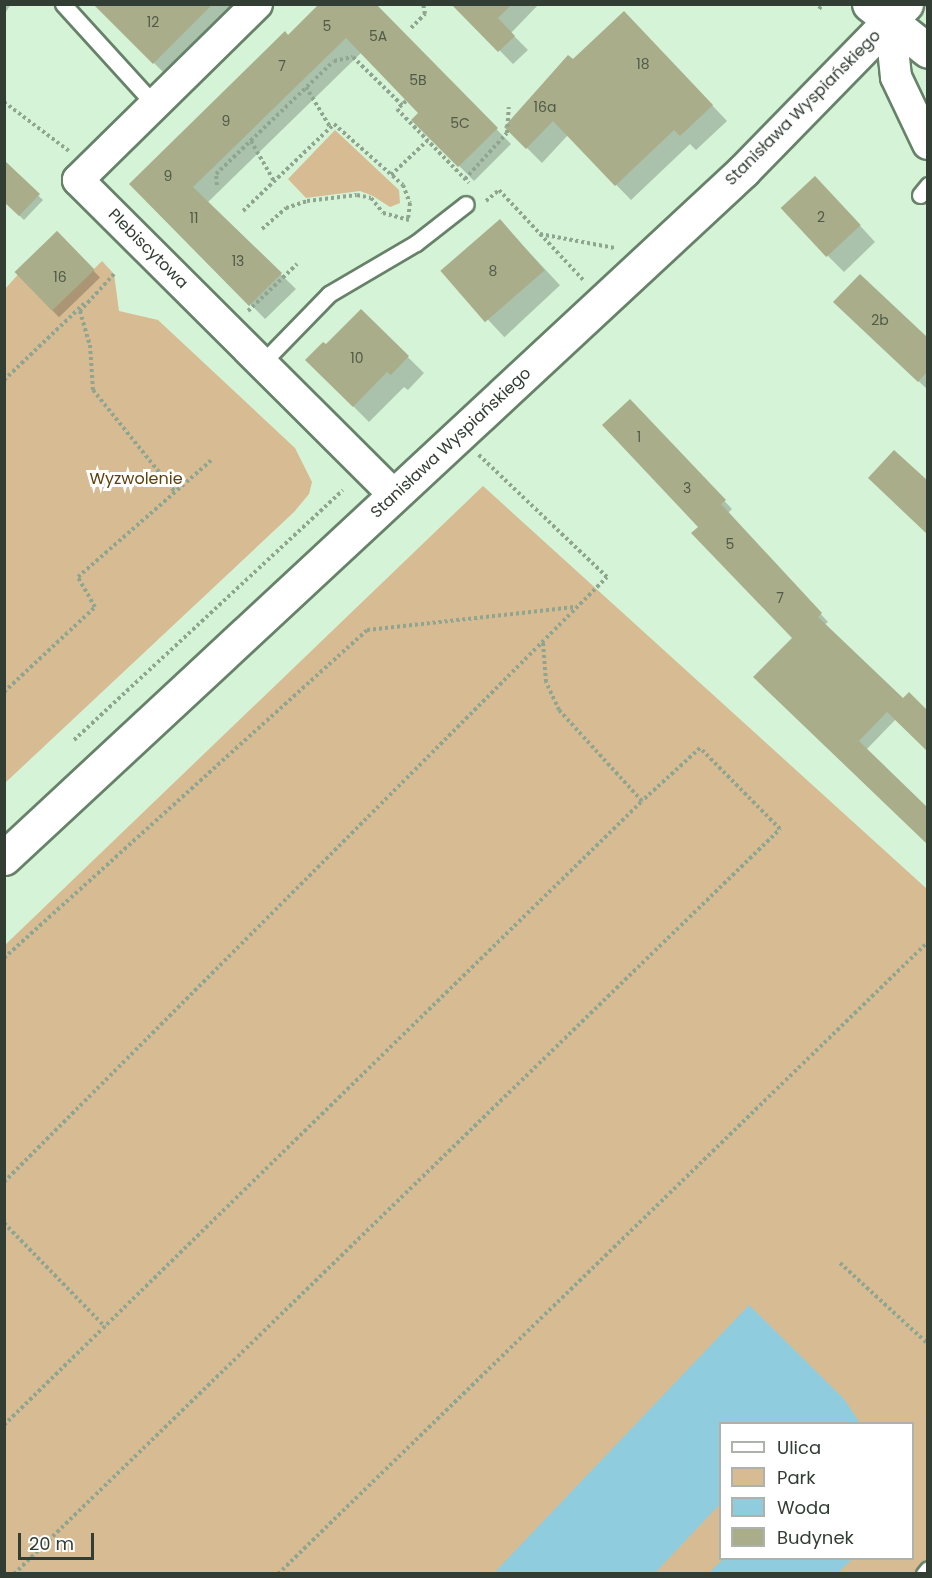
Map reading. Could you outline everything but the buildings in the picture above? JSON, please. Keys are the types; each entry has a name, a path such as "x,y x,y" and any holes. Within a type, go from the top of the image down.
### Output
{"street":[{"name":"Plebiscytowa","path":"257,4 78,180 394,495"},
{"path":"888,10 927,51"},
{"path":"888,10 896,77 927,144"},
{"name":"Stanisława Wyspiańskiego","path":"4,858 744,170 888,10"}],"lane":[{"path":"63,4 154,104"},
{"path":"262,363 329,294 402,253 472,206"},
{"path":"924,1574 927,1569"}],"path":[{"path":"411,28 425,14 423,4"},
{"path":"819,9 823,4"},
{"path":"217,185 216,174 334,61 353,57 402,105"},
{"path":"306,87 330,127"},
{"path":"406,101 397,110 472,186"},
{"path":"4,102 76,155 88,152 98,144 109,148"},
{"path":"465,179 507,133 509,107"},
{"path":"243,211 334,124 408,193 408,219"},
{"path":"251,141 274,181"},
{"path":"391,175 427,141"},
{"path":"472,206 486,201 499,190 585,282"},
{"path":"479,194 486,201"},
{"path":"262,229 286,208 306,201 357,195 370,198 383,213 416,221 427,235"},
{"path":"540,234 619,249"},
{"path":"245,314 297,264"},
{"path":"4,380 114,274 80,311 90,345 93,390 175,492"},
{"path":"4,1182 607,577 470,448"},
{"path":"4,692 95,607 78,577 213,459"},
{"path":"74,740 343,490"},
{"path":"4,958 367,630 578,607"},
{"path":"543,642 546,682 559,710 642,801"},
{"path":"4,1425 642,801 700,748 780,829 14,1574"},
{"path":"278,1574 927,942"},
{"path":"4,1223 105,1327"},
{"path":"840,1263 927,1344"}],"green space":[{"path":"335,130 399,190 400,203 390,207 360,191 306,198 288,179"},
{"name":"Wyzwolenie","path":"57,231 94,269 102,261 114,274 119,311 158,320 295,448 312,482 309,494 294,512 5,783 5,289"},
{"path":"483,486 927,889 927,1573 5,1574 5,945"}],"water":[{"path":"749,1305 844,1399 859,1422 719,1422 719,1505 655,1573 494,1573"},
{"path":"722,1560 851,1560 838,1573 709,1573"}]}
